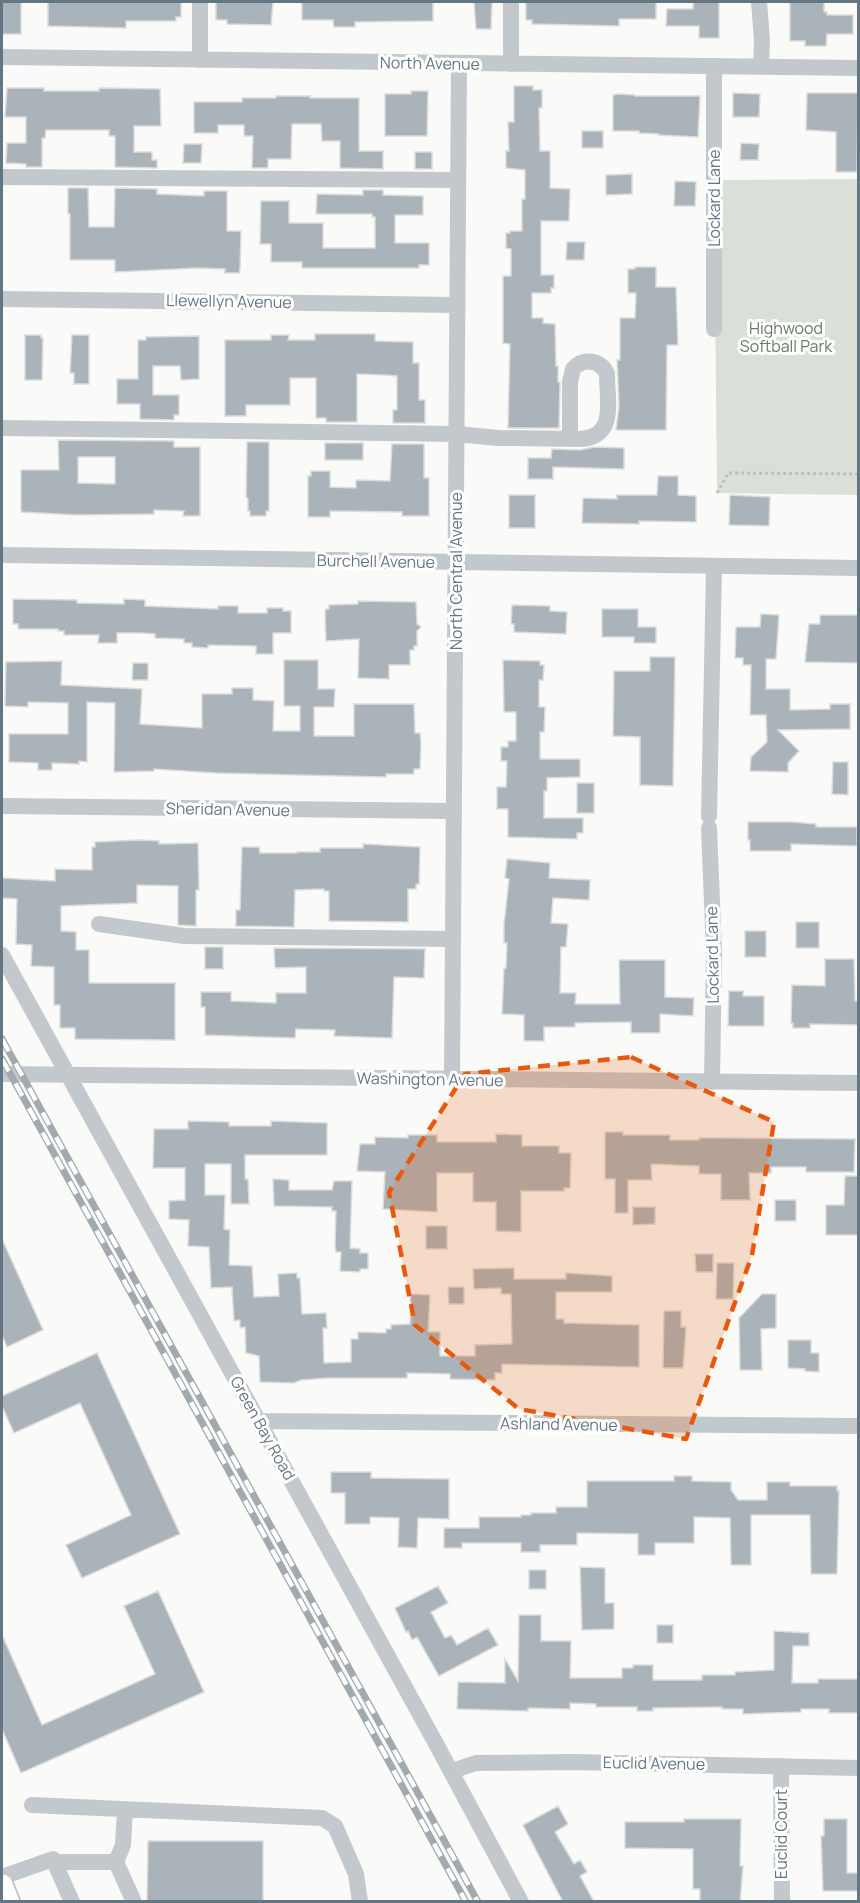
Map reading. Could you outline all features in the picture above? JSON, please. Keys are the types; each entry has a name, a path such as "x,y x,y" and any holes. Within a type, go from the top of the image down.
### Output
{"main road":[{"path":"2,1885 9,1902"}],"street":[{"path":"200,2 200,60"},
{"path":"511,2 511,64"},
{"path":"759,2 762,40 761,66"},
{"name":"North Avenue","path":"2,57 858,68"},
{"name":"North Central Avenue","path":"452,1079 459,63"},
{"name":"Lockard Lane","path":"714,66 714,329"},
{"path":"2,177 458,180"},
{"name":"Llewellyn Avenue","path":"2,299 457,305"},
{"path":"2,428 457,434 498,438 570,438"},
{"name":"Burchell Avenue","path":"2,555 858,568"},
{"name":"Lockard Lane","path":"712,1082 714,952 709,822 714,566"},
{"name":"Sheridan Avenue","path":"2,806 454,811"},
{"path":"99,924 184,936 453,939"},
{"name":"Green Bay Road","path":"2,955 452,1771 521,1902"},
{"name":"Washington Avenue","path":"2,1074 858,1083"},
{"name":"Ashland Avenue","path":"259,1420 858,1426"},
{"name":"Euclid Avenue","path":"452,1771 476,1763 572,1762 858,1768"},
{"name":"Euclid Court","path":"781,1766 782,1902"},
{"path":"32,1805 322,1818 335,1826 356,1874 360,1902"},
{"path":"126,1809 123,1845 116,1862 134,1902"},
{"path":"2,1877 53,1859 54,1862 116,1862"},
{"path":"54,1862 72,1902"}],"path":[{"path":"717,494 728,473 858,474"}],"highlighted area":[{"path":"631,1057 774,1122 752,1255 686,1439 519,1409 415,1325 389,1192 465,1074"}],"green space":[{"name":"Highwood Softball Park","path":"858,179 858,495 717,493 714,180"}],"building":[{"path":"2,2 21,2 21,34 2,34"},
{"path":"48,2 181,2 181,17 176,17 176,21 126,21 126,28 48,26"},
{"path":"216,2 273,2 271,25 227,24 227,20 216,20"},
{"path":"302,2 433,2 433,21 355,22 355,27 334,27 333,20 302,20"},
{"path":"474,2 492,2 491,29 476,29"},
{"path":"526,2 656,2 656,19 619,19 619,26 532,24 532,20 526,20"},
{"path":"693,2 719,2 719,38 699,38 699,26 666,26 667,9 693,9"},
{"path":"790,2 824,2 824,12 827,12 827,15 853,15 853,34 827,34 826,46 805,46 805,41 790,41"},
{"path":"514,86 533,86 533,90 542,90 542,108 539,108 540,151 550,151 550,188 570,189 569,221 541,221 541,275 554,275 554,288 551,288 551,293 532,293 532,318 543,318 543,323 555,324 556,366 558,366 558,382 560,382 559,428 508,428 510,344 503,343 503,276 511,276 511,249 506,248 506,233 522,231 522,199 525,199 525,170 506,168 506,151 509,151 508,122 514,122"},
{"path":"7,88 44,88 44,91 99,91 99,88 160,89 161,126 134,126 134,152 152,152 152,160 157,160 157,168 115,167 115,136 109,136 109,130 46,130 45,138 42,138 42,167 6,163 7,143 26,143 26,117 5,117"},
{"path":"411,91 428,91 427,136 385,136 385,94 411,94"},
{"path":"733,93 760,94 759,117 733,117"},
{"path":"807,93 858,93 857,172 836,172 836,132 806,130"},
{"path":"613,95 700,96 698,137 639,133 639,131 613,131"},
{"path":"276,96 359,98 359,151 383,151 383,169 340,168 340,141 322,141 321,124 292,124 291,159 268,159 268,168 252,168 253,136 244,136 244,125 218,125 218,133 194,133 194,102 242,102 242,98 276,98"},
{"path":"582,131 603,131 603,148 582,148"},
{"path":"741,143 759,144 758,160 740,160"},
{"path":"184,144 202,144 201,163 183,163"},
{"path":"415,152 432,152 432,169 415,169"},
{"path":"632,174 632,194 606,195 606,175"},
{"path":"675,181 696,182 695,206 674,206"},
{"path":"68,188 88,188 89,227 114,227 115,188 157,189 157,194 204,196 204,191 227,191 227,231 241,231 239,273 225,273 225,269 198,268 115,272 115,260 70,260"},
{"path":"363,190 383,190 383,195 423,196 423,215 395,215 395,243 429,243 429,265 419,265 419,268 302,268 302,262 271,262 271,244 260,244 261,201 289,201 289,223 323,223 323,248 375,248 375,217 372,217 372,214 316,214 317,194 363,195"},
{"path":"567,242 585,242 584,260 566,260"},
{"path":"635,267 656,267 656,287 676,287 678,345 667,345 666,430 616,430 619,406 617,360 620,360 620,318 635,318 636,293 628,293 628,269 635,269"},
{"path":"315,334 375,334 375,341 413,342 413,363 419,363 419,400 425,400 425,423 393,423 393,410 397,410 397,376 357,374 357,422 326,422 326,418 316,418 316,378 290,378 290,405 246,405 246,416 225,416 225,340 271,340 271,335 289,335 288,340 315,340"},
{"path":"25,335 41,335 43,338 42,380 25,380"},
{"path":"72,335 89,335 89,384 74,384 74,373 70,373"},
{"path":"199,336 199,379 181,380 180,366 153,366 153,395 179,395 179,415 174,415 174,420 140,419 140,404 117,404 117,379 138,379 138,340 146,340 146,337"},
{"path":"58,440 174,441 174,447 200,447 200,516 183,516 184,511 154,510 154,514 77,515 21,512 21,470 59,470","holes":["78,457 115,457 115,484 78,483"]},
{"path":"247,442 269,442 269,511 266,511 266,516 250,516 250,511 248,511"},
{"path":"325,443 363,443 363,460 325,460"},
{"path":"392,444 424,444 424,478 429,478 429,516 402,516 402,512 330,511 330,517 308,517 308,476 311,476 311,471 330,471 330,487 356,488 356,480 390,481"},
{"path":"595,447 624,448 624,469 553,467 553,479 528,479 528,458 551,458 552,449 580,450"},
{"path":"658,476 678,476 678,495 696,496 696,522 582,523 583,498 617,499 617,495 657,495"},
{"path":"509,495 535,495 535,528 509,528"},
{"path":"730,495 770,497 769,526 729,525"},
{"path":"13,599 77,600 77,603 124,604 124,599 145,600 145,606 218,609 218,606 238,606 238,613 267,613 267,608 283,608 283,611 291,611 291,633 273,633 273,654 256,654 256,646 192,647 192,643 184,643 184,639 155,638 155,634 142,633 117,633 117,643 98,643 99,635 64,635 64,631 58,631 58,629 18,629 18,624 13,624"},
{"path":"358,601 416,602 417,624 421,627 417,631 417,646 414,646 414,650 410,650 410,665 389,665 389,679 358,678 359,639 326,641 325,613 329,605 358,604"},
{"path":"512,605 550,606 550,611 567,612 566,634 514,632 514,624 511,624"},
{"path":"602,609 638,609 638,627 656,627 656,643 634,643 634,637 602,637"},
{"path":"761,614 779,615 776,659 766,659 766,689 790,689 790,710 830,709 830,704 850,704 850,729 778,730 799,751 788,763 788,772 750,771 751,757 767,742 766,715 750,715 751,665 743,665 743,658 735,658 736,627 760,627"},
{"path":"820,615 858,615 858,663 805,662 809,624 820,624"},
{"path":"650,657 675,657 673,786 640,785 640,737 613,736 614,671 650,671"},
{"path":"284,660 318,660 318,689 335,689 334,707 314,707 314,736 354,736 354,704 414,704 415,733 420,733 420,769 414,769 414,774 386,774 386,777 216,773 154,769 154,771 114,772 115,703 87,702 87,762 52,763 52,770 38,770 38,763 9,762 9,734 68,734 68,703 28,702 28,707 5,706 6,662 62,661 61,685 142,689 140,724 202,728 202,694 232,694 232,688 253,688 253,700 274,701 273,731 300,731 300,706 284,706"},
{"path":"503,660 540,661 540,665 544,665 543,680 539,680 539,707 545,707 544,732 540,732 540,759 580,759 580,777 547,778 547,791 544,791 544,818 583,818 583,833 577,833 577,839 508,837 508,809 497,809 497,787 506,787 507,761 501,761 501,747 508,747 508,741 516,741 516,712 504,712"},
{"path":"133,663 148,663 148,680 132,680"},
{"path":"833,762 848,762 848,795 832,794"},
{"path":"577,783 594,783 594,813 577,813"},
{"path":"748,822 792,822 816,824 816,827 857,827 857,846 791,844 791,851 750,851"},
{"path":"159,841 159,844 198,843 199,890 196,890 196,926 178,925 178,886 137,885 137,903 61,906 61,931 76,932 76,950 89,950 89,983 175,983 175,1040 75,1039 75,1028 60,1028 60,1005 54,1005 54,967 31,966 32,945 16,944 17,899 2,898 2,878 55,881 55,869 92,870 92,847 95,847 95,842"},
{"path":"363,844 420,847 419,884 416,884 416,889 408,889 408,922 329,921 329,891 324,891 324,889 295,890 294,927 236,926 236,910 240,910 242,847 259,847 260,853 297,853 320,852 320,848 363,848"},
{"path":"507,859 550,863 549,878 590,880 589,900 553,898 551,923 568,924 566,947 561,947 560,993 576,993 575,1004 620,1004 619,960 665,960 665,997 694,998 693,1016 660,1014 660,1033 631,1033 631,1022 575,1023 575,1027 544,1027 544,1041 524,1041 524,1015 502,1014 507,943 504,943 504,925 509,879 505,878"},
{"path":"796,922 819,922 819,948 796,948"},
{"path":"745,931 766,931 766,957 745,957"},
{"path":"205,947 223,947 223,969 205,969"},
{"path":"274,948 425,949 424,978 394,977 392,1038 334,1036 335,1030 296,1029 295,1038 205,1035 205,1007 201,1007 201,992 231,992 231,1001 276,1003 276,993 306,993 306,967 275,968"},
{"path":"825,959 854,959 858,1025 810,1024 810,1028 793,1028 793,1023 791,1023 792,985 825,986"},
{"path":"729,991 743,991 743,996 764,996 764,1026 728,1026"},
{"path":"188,1121 229,1122 229,1126 271,1126 271,1121 327,1123 327,1155 245,1155 245,1179 248,1179 249,1204 231,1204 231,1164 205,1164 205,1195 225,1195 224,1229 230,1230 229,1265 252,1266 254,1297 279,1296 278,1274 297,1273 297,1278 300,1278 302,1314 326,1313 327,1328 323,1328 324,1363 351,1362 351,1339 358,1339 358,1332 386,1333 386,1329 391,1329 391,1325 410,1324 411,1294 430,1295 428,1332 440,1332 440,1356 475,1356 475,1345 512,1344 511,1294 501,1294 501,1288 474,1289 473,1269 514,1268 514,1279 566,1279 566,1273 612,1276 612,1292 556,1292 556,1319 564,1319 564,1323 639,1325 639,1367 502,1364 502,1373 495,1373 495,1380 450,1379 450,1374 407,1373 407,1378 329,1378 301,1380 294,1383 260,1382 259,1356 246,1353 245,1327 240,1328 240,1320 234,1321 232,1287 211,1288 209,1247 188,1246 189,1220 169,1219 169,1201 185,1200 185,1168 153,1168 154,1129 188,1129"},
{"path":"605,1132 623,1132 623,1135 670,1135 670,1140 699,1140 699,1138 855,1139 854,1172 806,1172 806,1167 771,1167 771,1173 749,1173 750,1200 721,1200 721,1174 699,1174 699,1166 651,1164 652,1180 628,1180 628,1213 615,1213 615,1179 605,1179"},
{"path":"496,1134 522,1135 522,1146 559,1146 559,1153 571,1153 570,1188 564,1188 564,1191 521,1191 521,1232 496,1231 496,1202 473,1202 473,1173 437,1173 437,1212 383,1209 385,1172 357,1171 360,1144 375,1144 375,1137 408,1138 408,1135 437,1135 437,1142 496,1142"},
{"path":"845,1176 858,1176 858,1235 826,1235 826,1205 844,1205"},
{"path":"273,1179 289,1180 289,1190 332,1190 334,1181 352,1181 350,1248 360,1249 360,1253 368,1253 368,1269 360,1269 360,1272 340,1271 341,1252 336,1252 335,1246 336,1211 332,1211 332,1207 274,1206"},
{"path":"775,1200 796,1200 796,1221 775,1221"},
{"path":"633,1207 655,1207 655,1224 633,1225"},
{"path":"426,1226 447,1226 447,1249 426,1249"},
{"path":"2,1239 43,1330 7,1347 2,1335"},
{"path":"695,1254 713,1254 713,1272 696,1272"},
{"path":"717,1263 734,1263 733,1299 716,1299"},
{"path":"448,1287 464,1287 464,1304 449,1304"},
{"path":"762,1294 776,1294 776,1328 761,1329 762,1370 740,1370 739,1318"},
{"path":"664,1311 681,1311 681,1327 686,1327 683,1368 663,1368"},
{"path":"788,1340 811,1340 811,1353 819,1353 819,1372 788,1368"},
{"path":"97,1353 180,1534 82,1578 66,1545 131,1515 80,1403 14,1433 2,1406 2,1396"},
{"path":"331,1472 371,1472 371,1478 449,1479 449,1519 418,1518 417,1548 398,1547 399,1518 370,1517 370,1524 345,1524 345,1493 331,1493"},
{"path":"674,1476 692,1476 692,1481 731,1482 731,1490 738,1500 767,1500 767,1482 790,1482 790,1486 837,1486 837,1491 839,1491 837,1574 811,1574 810,1515 751,1515 751,1565 731,1565 730,1518 694,1517 694,1543 655,1543 655,1555 638,1555 638,1534 577,1533 577,1545 540,1545 540,1552 521,1552 521,1543 462,1543 462,1548 444,1548 444,1528 479,1528 479,1517 521,1517 521,1515 531,1515 531,1513 556,1513 556,1507 587,1507 587,1481 674,1481"},
{"path":"580,1567 605,1568 605,1603 614,1603 614,1629 582,1630"},
{"path":"529,1570 546,1570 546,1589 529,1589"},
{"path":"438,1586 448,1603 431,1612 445,1638 451,1635 457,1645 488,1628 498,1645 439,1676 417,1637 412,1640 408,1631 406,1632 395,1608"},
{"path":"158,1591 204,1692 21,1773 2,1729 2,1635 42,1725 155,1674 124,1606"},
{"path":"519,1615 541,1615 541,1641 571,1641 570,1678 622,1678 622,1668 633,1668 633,1665 653,1665 653,1680 702,1680 702,1675 735,1675 735,1672 774,1670 774,1631 809,1633 809,1646 793,1646 792,1683 818,1683 818,1679 858,1679 858,1713 829,1713 829,1709 801,1709 801,1712 743,1714 743,1709 722,1709 722,1707 653,1708 653,1711 637,1711 637,1707 596,1707 596,1704 570,1703 570,1709 528,1708 528,1711 457,1709 458,1682 505,1683 505,1659 518,1681"},
{"path":"657,1625 673,1625 673,1643 657,1643"},
{"path":"558,1806 568,1824 555,1832 574,1864 580,1860 587,1872 580,1876 594,1902 563,1902 523,1825"},
{"path":"684,1819 741,1819 740,1866 743,1866 740,1902 700,1902 700,1889 693,1889 693,1849 625,1848 625,1822 684,1822"},
{"path":"824,1819 847,1819 847,1873 858,1873 858,1891 823,1891 821,1836 824,1836"},
{"path":"148,1841 263,1841 263,1902 147,1902"}],"railway":[{"path":"2,1039 478,1902"},
{"path":"2,1059 466,1902"}]}
